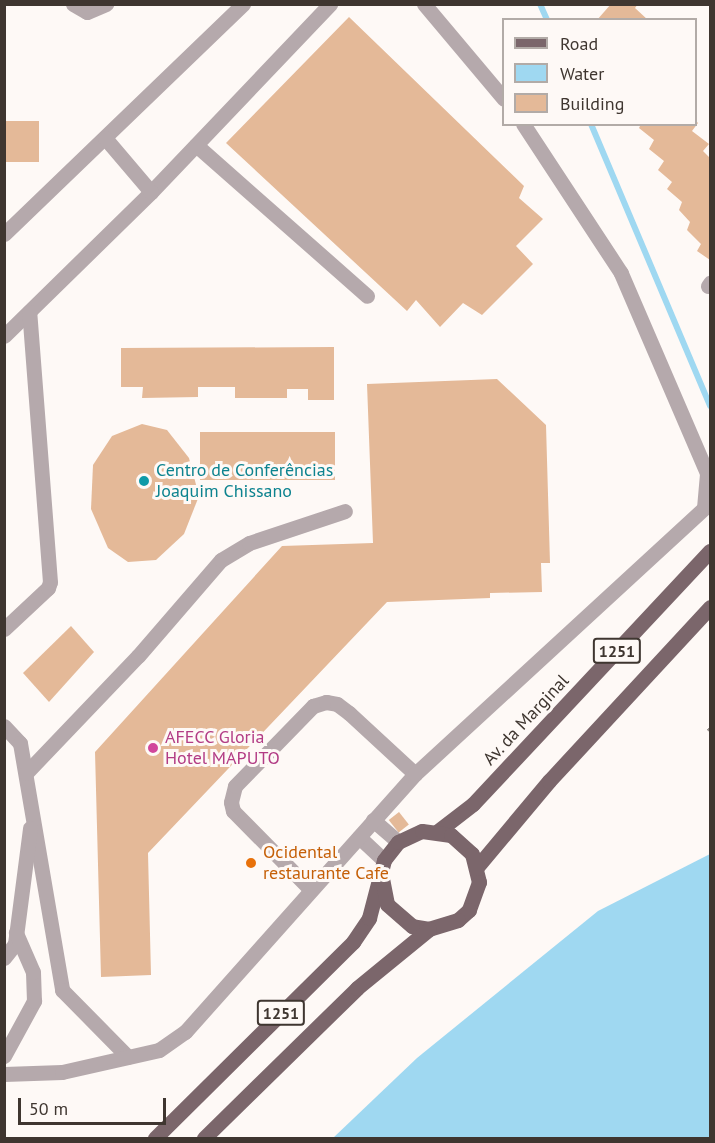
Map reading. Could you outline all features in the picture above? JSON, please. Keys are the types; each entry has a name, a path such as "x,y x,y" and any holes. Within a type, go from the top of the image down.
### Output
{"main road":[{"name":"Av. da Marginal","path":"398,842 422,831 438,831 481,797 711,551"},
{"name":"1251","path":"204,1138 357,988 429,929 458,921 469,910 477,897 477,867 549,781 711,607"},
{"path":"438,831 463,843 477,867"},
{"name":"1251","path":"155,1138 354,942 369,918 382,866 398,842"},
{"path":"382,866 387,904 412,926 429,929"}],"street":[{"path":"73,4 87,12 106,4"},
{"path":"4,234 243,4"},
{"path":"4,336 151,192 330,4"},
{"path":"424,4 502,97"},
{"path":"4,1074 62,1072 159,1050 185,1032 415,774 704,508 709,489 707,473 621,273 524,126"},
{"path":"105,138 151,192"},
{"path":"196,145 367,296"},
{"path":"4,629 48,588 50,582 29,312"},
{"path":"26,773 138,656 221,560 249,543 345,511"},
{"path":"311,890 233,811 231,802 235,786 313,706 326,702 337,704 349,713 415,774"},
{"path":"4,726 20,743 33,809 56,974 62,990 128,1057"},
{"path":"4,958 15,944 33,809"},
{"path":"374,820 398,842"},
{"path":"358,837 382,866"},
{"path":"4,1056 34,1001 33,972 16,933"}],"water":[{"path":"710,854 710,1138 333,1138 417,1058 598,911"}],"building":[{"path":"611,4 638,4 635,8 646,18 599,18"},
{"path":"349,17 524,186 519,198 543,219 516,246 533,264 482,315 463,303 440,327 416,300 407,311 226,143"},
{"path":"4,121 39,121 39,162 4,162"},
{"path":"640,126 696,126 692,131 709,144 703,151 710,158 710,260 697,251 701,244 687,230 690,222 679,210 682,202 667,189 672,182 658,170 664,161 649,149 654,140 639,128"},
{"path":"334,347 334,400 308,400 308,389 287,389 287,398 235,398 235,387 198,387 198,397 142,398 143,387 121,387 121,348"},
{"path":"497,379 546,425 550,563 541,563 542,592 490,593 490,598 387,602 148,853 151,975 101,977 95,752 282,546 373,543 367,384"},
{"name":"Centro de Conferências Joaquim Chissano","path":"142,424 167,430 189,458 199,496 184,534 156,560 128,562 108,548 91,509 93,465 112,436"},
{"path":"200,432 335,432 335,480 200,480"},
{"path":"71,626 94,652 49,702 23,673"},
{"path":"399,812 409,825 399,833 389,820"}],"waterway":[{"path":"540,4 546,18"},
{"path":"592,126 710,406"}],"place":[{"name":"Centro de Conferências Joaquim Chissano","path":"144,481"},
{"name":"AFECC Gloria Hotel MAPUTO","path":"153,748"},
{"name":"Ocidental restaurante Cafe","path":"251,863"}]}
